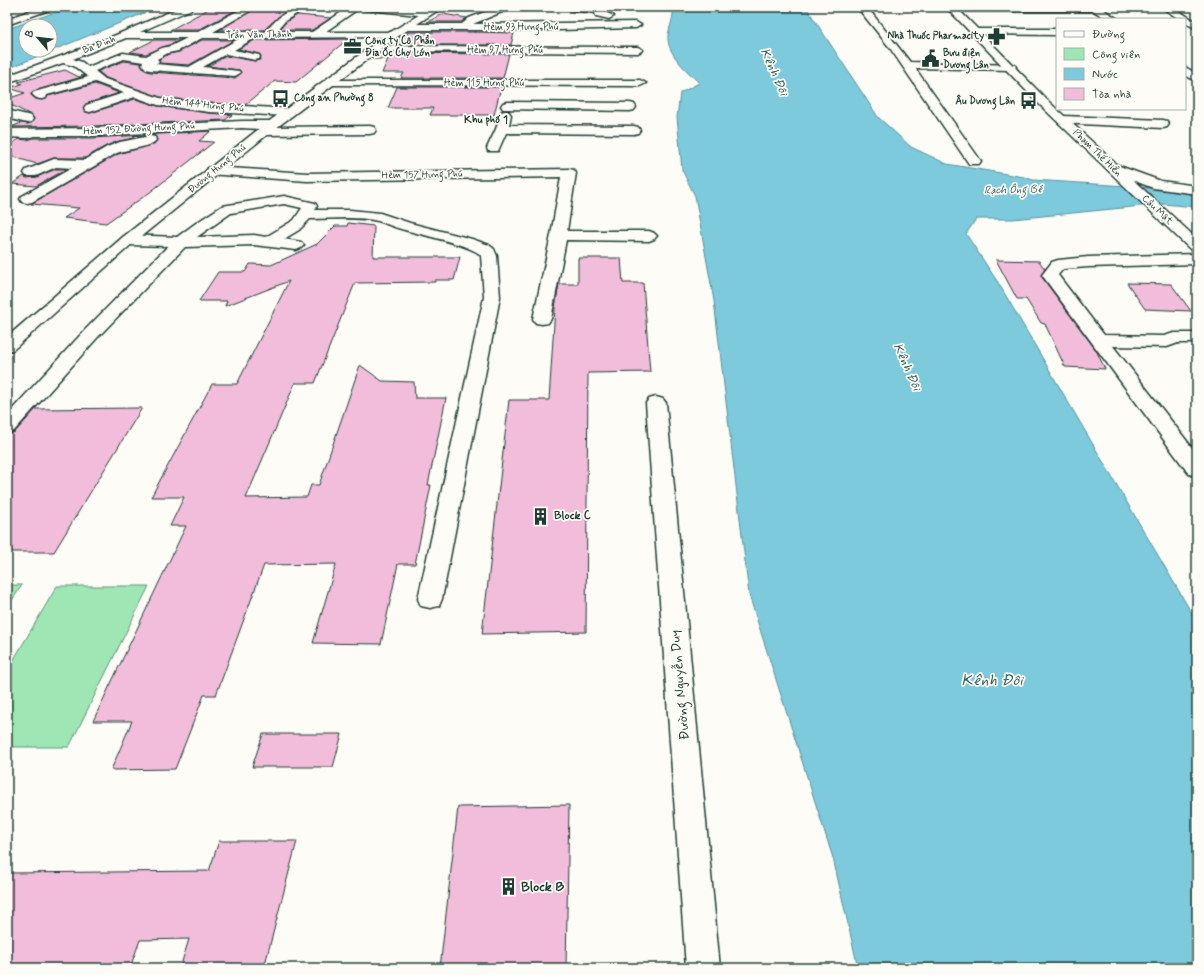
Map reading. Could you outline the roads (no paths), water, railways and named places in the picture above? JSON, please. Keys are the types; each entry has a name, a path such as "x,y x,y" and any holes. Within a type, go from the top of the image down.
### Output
{"main road":[{"path":"7,15 30,7"},
{"path":"7,22 49,7"},
{"name":"Ba Đình","path":"7,80 125,35 188,7"},
{"path":"148,59 166,50 174,48 252,7"},
{"path":"269,34 282,19 302,7"},
{"path":"316,34 355,7"},
{"path":"362,7 433,10"},
{"path":"465,27 472,20 506,7"},
{"name":"Hẻm 93 Hưng Phú","path":"406,27 559,27 636,22 599,14 604,11 575,7"},
{"path":"862,7 894,46 974,161"},
{"path":"1166,7 1184,18"},
{"path":"951,8 1095,8 1110,18"},
{"name":"Phạm Thế Hiển","path":"951,8 977,32 1044,103 1125,179"},
{"path":"1029,8 1056,31"},
{"name":"Đường Hưng Phú","path":"7,346 128,240 268,128 373,49 433,10"},
{"path":"1186,19 1197,26"},
{"path":"977,32 1056,32"},
{"path":"1186,32 1197,32"},
{"path":"191,70 254,34"},
{"name":"Trần Văn Thành","path":"125,35 393,35"},
{"name":"Hẻm 97 Hưng Phú","path":"373,49 638,50"},
{"path":"225,51 255,58"},
{"path":"42,96 38,94 92,74 123,56 154,61 147,64 150,68 236,73"},
{"name":"Hẻm 144 Hưng Phú","path":"62,60 78,64 101,82 158,101 198,106 289,112"},
{"path":"907,65 1011,67"},
{"path":"1186,71 1197,79"},
{"name":"Hẻm 115 Hưng Phú","path":"328,83 640,83"},
{"path":"493,148 502,129 511,83"},
{"path":"88,113 136,94"},
{"path":"27,199 112,150 125,145 147,142 161,129 198,106"},
{"path":"507,106 630,107"},
{"path":"1063,120 1164,124 1147,110"},
{"path":"7,114 27,119 7,127"},
{"path":"51,133 72,120"},
{"name":"Hẻm 152 Đường Hưng Phú","path":"7,133 27,134 32,132 51,133 161,129 223,124 268,128 370,130"},
{"path":"502,129 634,130"},
{"path":"31,173 54,163 87,164"},
{"path":"1114,168 1153,184 1197,190"},
{"name":"Hẻm 157 Hưng Phú","path":"214,171 307,177 569,173 559,235 542,319"},
{"name":"Cầu Mật","path":"1125,179 1194,243"},
{"path":"7,427 91,334 181,242 200,226 227,209 284,200 310,206 307,215 301,222 271,240"},
{"path":"307,215 343,214 380,217 405,226 468,242 483,248 488,252 492,297 430,599"},
{"path":"559,235 649,236"},
{"path":"128,240 181,242 271,240 296,245"},
{"path":"1197,259 1088,262 1058,265 1050,274 1098,340 1197,469"},
{"path":"1098,340 1167,342 1174,338 1197,338"},
{"name":"Đường Nguyễn Duy","path":"656,403 703,968"}],"water":[{"path":"70,7 159,7 58,48 58,18 38,18"},
{"name":"Kênh Đôi","path":"673,7 806,7 878,117 911,147 947,164 1024,177 1033,180 1142,187 1197,194 1197,207 1162,204 1013,219 976,219 966,234 999,284 1197,622 1197,968 858,968 833,858 749,595 714,301 695,196 682,170 677,117 680,93 699,83 683,67 670,49 668,35"},
{"path":"18,25 18,58 34,58 7,69 7,29"}],"place":[{"name":"Nhà Thuốc Pharmacity","path":"997,36"},
{"name":"Công ty Cô Phần Địa Ốc Chợ Lớn","path":"352,47"},
{"name":"Bưu điện Dương Lân","path":"930,59"},
{"name":"Công an Phường 8","path":"281,98"},
{"name":"Âu Dương Lân","path":"1028,101"},
{"name":"Block C","path":"541,516"},
{"name":"Block B","path":"508,887"}],"district":[{"name":"Khu phố 1","path":"486,120"}],"water label":[{"name":"Rạch Ông Bé","path":"1013,190"}]}
